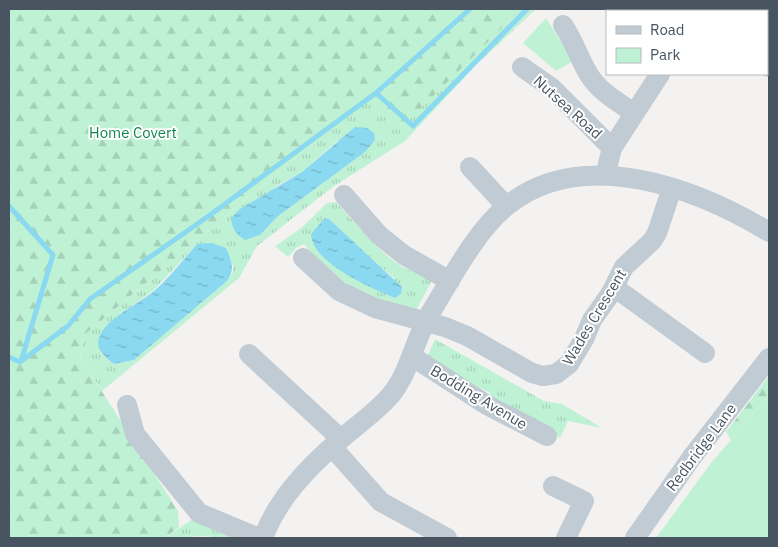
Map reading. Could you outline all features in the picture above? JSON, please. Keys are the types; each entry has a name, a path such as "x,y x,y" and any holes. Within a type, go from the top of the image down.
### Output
{"street":[{"path":"563,25 575,42 588,74 605,93 634,113"},
{"name":"Nutsea Road","path":"522,67 552,88 612,148"},
{"name":"Nutsea Road","path":"605,176 612,148 659,75"},
{"path":"470,168 506,206"},
{"name":"Bodding Avenue","path":"127,405 135,434 199,513 261,538 286,494 336,443 390,396 412,357 425,322 475,242 506,206 529,189 556,180 580,176 631,179 672,188 710,200 769,232"},
{"name":"Wades Crescent","path":"425,322 467,336 532,373 543,376 556,374 569,364 584,339 592,320 614,287 624,267 658,233 672,188"},
{"path":"344,195 379,235 404,255 450,281"},
{"path":"303,258 339,291 375,308 425,322"},
{"path":"614,287 705,353"},
{"path":"249,354 336,443 381,502 447,538"},
{"name":"Bodding Avenue","path":"412,357 494,410 547,436"},
{"name":"Redbridge Lane","path":"635,538 692,457 769,358"},
{"path":"553,486 584,501 566,538"}],"green space":[{"name":"Home Covert","path":"9,9 521,9 398,131 367,98 84,335 80,357 178,511 179,527 165,538 9,538"},
{"path":"521,9 536,9 476,65 405,141 334,186 257,246 239,278 102,391 80,357 84,335 367,98 398,130","holes":["337,141 365,152 277,217 260,235 275,187 302,172","197,244 233,264 233,272 227,281 134,360 114,364 102,354 98,343 120,314 153,291"]},
{"path":"546,18 573,61 556,71 523,43"},
{"path":"336,202 390,258 414,272 425,273 433,279 415,312 379,299 345,283 321,266 304,244 296,248 288,257 275,246 300,229 327,203","holes":["329,219 354,244 394,278 395,298 350,275 330,260 312,242"]},
{"path":"435,339 544,401 562,404 602,428 568,421 560,438 552,430 492,403 490,393 426,360"},
{"path":"769,376 769,396 731,440 726,432"},
{"path":"769,396 769,538 656,538 711,463"},
{"path":"194,518 239,538 212,538 209,536 165,538"}],"water":[{"path":"355,127 367,128 374,133 375,140 365,152 277,217 260,235 245,240 237,233 233,228 231,218 240,209 302,172"},
{"path":"325,218 329,219 402,287 401,294 395,298 372,288 344,273 321,255 314,245 311,234"},
{"path":"212,243 226,248 230,257 232,268 227,281 134,360 114,364 106,358 98,346 100,335 105,328 120,314 153,292 197,244"}],"waterway":[{"path":"9,357 20,362 68,326 90,299 210,215 376,93 470,9"},
{"path":"376,93 413,126 527,9"},
{"path":"9,206 53,255 21,361"}]}
